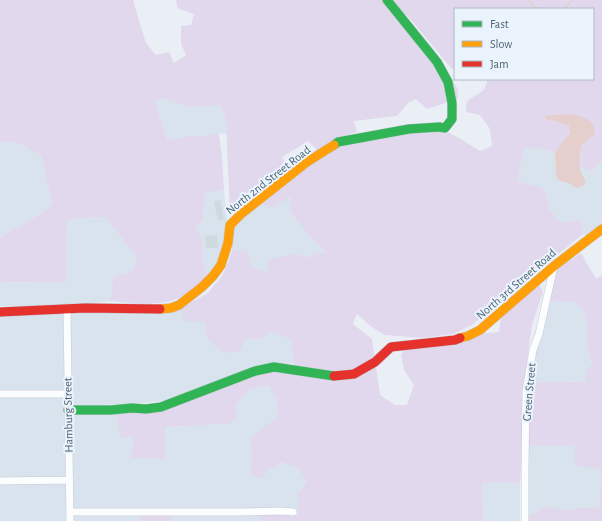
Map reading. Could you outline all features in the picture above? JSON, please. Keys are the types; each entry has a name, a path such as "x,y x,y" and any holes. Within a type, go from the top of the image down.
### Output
{"street":[{"name":"North 2nd Street Road","path":"0,312 85,308 163,309 179,305 202,287 221,265 228,243 230,225 241,214 308,162 338,142 408,129 445,128 452,119 452,103 448,82 437,62 387,0"},
{"name":"North 3rd Street Road","path":"68,410 146,409 161,407 255,371 274,367 332,376 354,374 375,362 391,347 455,340 468,336 491,322 554,266 602,229"},
{"name":"Green Street","path":"525,521 526,390 533,350 539,334 554,266"},
{"name":"Hamburg Street","path":"67,310 70,521"},
{"path":"0,394 68,394"},
{"path":"0,481 70,480"},
{"path":"70,512 293,512"}],"shaded area":[{"path":"0,0 133,0 146,43 156,55 169,52 174,63 186,55 181,44 181,26 191,25 194,14 177,8 176,0 386,0 446,71 458,89 458,99 427,109 416,99 408,103 397,116 354,121 357,132 337,138 317,150 308,141 282,157 290,171 230,215 226,122 221,105 191,107 163,99 155,101 167,140 219,133 224,190 205,193 203,219 196,228 204,245 202,257 208,279 187,294 171,301 145,304 110,301 113,278 133,270 137,258 105,217 81,218 67,221 66,283 0,282 0,238 46,210 52,203 41,156 17,143 0,142"},
{"path":"393,0 602,0 602,163 599,163 592,171 579,167 580,148 583,144 590,121 547,120 569,126 570,133 555,153 547,150 525,147 517,181 543,188 550,210 561,223 581,219 583,234 472,325 453,334 422,338 384,335 369,325 357,314 353,324 372,339 380,395 395,405 407,405 414,385 404,370 401,355 407,346 477,334 499,332 501,317 511,303 539,285 543,292 532,325 528,353 520,483 482,483 484,521 261,521 260,514 298,515 297,495 307,481 298,469 281,462 270,469 261,479 250,475 252,456 250,438 278,416 277,400 269,386 250,389 236,405 236,420 226,424 165,427 165,459 131,458 134,437 120,437 117,411 142,409 265,372 294,368 291,340 273,332 258,340 246,338 239,352 224,353 207,339 204,322 184,321 181,308 208,293 222,276 232,250 247,251 251,266 269,273 268,259 296,254 307,257 325,252 313,240 290,211 291,196 272,208 261,204 325,153 344,144 371,136 444,130 480,151 492,146 490,129 480,115 466,112 467,101 484,90 488,80 594,80 594,8 454,8 454,68 452,69 412,21"},
{"path":"163,99 191,107 221,105 226,122 227,134 219,133 167,140 155,101"},
{"path":"568,114 585,118 591,122 595,131 594,134 580,148 579,165 586,181 583,186 576,188 568,183 560,181 556,176 555,153 570,133 569,126 547,120 544,116"},
{"path":"0,142 15,142 29,148 41,156 52,203 46,210 0,238"},
{"path":"525,147 547,150 555,153 555,164 560,181 568,183 576,188 586,181 579,167 592,171 599,163 602,163 602,223 587,235 583,234 581,219 561,223 550,210 543,188 517,181"},
{"path":"224,190 227,241 222,261 208,279 202,256 204,245 196,229 203,219 205,193"},
{"path":"291,196 313,240 325,252 307,257 296,254 269,273 250,266 247,251 232,250 234,227 238,220 261,204"},
{"path":"105,217 137,258 133,270 113,278 110,301 65,307 0,306 0,282 66,283 67,221 81,218"},
{"path":"581,253 596,279 602,275 602,521 526,521 526,515 534,514 547,506 564,510 577,508 599,508 601,469 575,466 575,445 527,445 531,383 587,381 585,372 593,363 587,349 585,313 575,302 545,301 553,273 565,261 572,259"},
{"path":"545,301 575,302 585,313 587,349 593,363 587,381 531,383 532,367"},
{"path":"181,308 204,322 207,339 246,338 258,340 273,332 291,340 294,363 249,371 167,400 131,404 73,406 69,403 69,316 71,312"},
{"path":"63,313 65,316 66,521 0,521 0,315"},
{"path":"269,386 278,400 278,416 251,438 252,456 250,475 261,478 270,469 281,462 298,469 307,481 297,495 297,509 74,509 71,505 70,417 73,412 117,411 134,437 165,459 165,427 226,424 236,405 250,389"},
{"path":"527,445 575,445 601,469 599,508 577,508 564,510 547,506 534,514 526,515"},
{"path":"482,482 520,483 520,521 484,521"},
{"path":"141,514 141,521 72,521 73,515"},
{"path":"141,514 171,514 172,521 141,521"},
{"path":"171,514 260,514 261,521 172,521"}],"building":[{"path":"220,200 224,219 218,221 214,202"},
{"path":"217,235 218,248 206,248 205,236"}],"waterway":[{"path":"529,0 537,8"},
{"path":"565,8 572,0"}],"traffic: fast":[{"path":"334,145 338,142 409,129 445,128 452,119 452,103 448,82 437,62 387,0"},
{"path":"68,410 146,409 161,407 255,371 274,367 334,376"}],"traffic: slow":[{"path":"160,309 171,308 179,305 202,287 213,276 221,265 228,243 230,225 241,214 307,162 334,145"},
{"path":"460,338 480,330 554,266 602,229"}],"traffic: jam":[{"path":"0,312 85,308 160,309"},
{"path":"334,376 354,374 375,362 391,347 455,340 460,338"}]}
